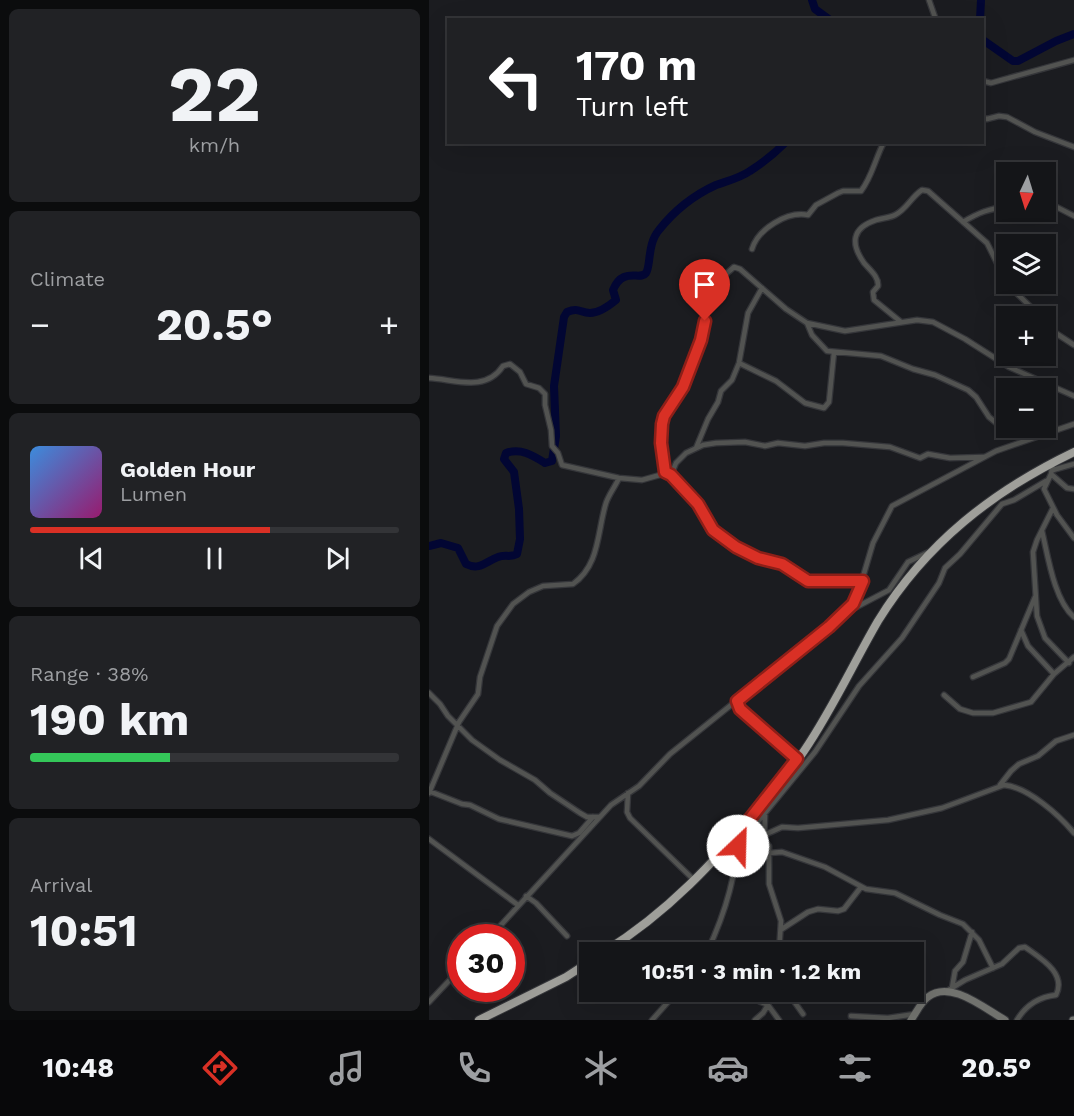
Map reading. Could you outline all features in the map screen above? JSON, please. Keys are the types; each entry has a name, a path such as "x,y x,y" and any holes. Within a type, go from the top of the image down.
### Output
{"highway":[{"path":"618,942 677,898 743,835 803,752 879,621 910,576 932,552 981,506 1009,487 1052,468 1074,452"},
{"path":"479,1020 579,969"}],"street":[{"path":"929,0 935,18"},
{"path":"984,81 991,83 1074,60"},
{"path":"984,118 1007,117 1035,132 1074,147"},
{"path":"752,249 755,238 772,224 798,213 808,215 816,206 843,191 861,191 869,182 872,167 882,144"},
{"path":"901,322 874,300 873,292 879,283 858,251 855,236 858,229 872,221 893,216 904,209 918,192 925,189 987,243 996,261"},
{"path":"1056,207 1074,216"},
{"path":"963,222 975,214 996,208"},
{"path":"665,472 661,443 664,416 681,391 701,340 709,299 726,274 734,267 740,269 786,309 807,323 845,331 917,320 941,325 1009,368 1074,396"},
{"path":"696,448 721,391 732,380 739,363 748,313 762,288"},
{"path":"1018,294 1030,306"},
{"path":"807,323 818,342 827,351 881,356 960,386 975,397 1000,426 1029,439"},
{"path":"1056,333 1074,345"},
{"path":"739,363 776,381 805,403 824,408 829,402 834,352"},
{"path":"429,378 469,384 491,377 503,366 510,364 520,372 527,384 539,388 545,394 552,446 558,453 562,465 619,478 646,480 665,472 671,475 698,504 713,530 736,547 758,558 782,564 808,581 863,581"},
{"path":"829,627 853,604 863,581 873,543 892,506 985,457 1074,424"},
{"path":"671,475 676,463 686,453 716,443 745,442 765,446 778,443 805,446 835,442 890,447 920,458 928,454 950,458 985,457"},
{"path":"1052,468 1074,464"},
{"path":"1052,468 1044,489 1053,508 1074,538"},
{"path":"1052,468 1067,488 1074,489"},
{"path":"593,818 579,833 572,836 499,819 470,805 429,792 460,720 478,694 480,677 497,626 513,604 529,592 543,586 576,583 596,551 607,503 619,478"},
{"path":"711,942 728,898 738,846 743,835 765,814 816,752 864,681 902,638 939,583 945,568 960,554 1002,504 1014,500 1046,481"},
{"path":"1053,508 1033,552 1037,616 1041,633 1069,663"},
{"path":"1042,531 1056,587 1067,609 1074,617"},
{"path":"501,924 611,804 639,786 670,754 849,611 889,590 908,562 932,552"},
{"path":"973,677 1008,661 1035,596"},
{"path":"1021,630 1028,646 1054,674"},
{"path":"944,695 960,709 973,713 993,713 1031,702 1054,674 1074,657"},
{"path":"429,693 472,740 500,760 535,780 580,813 593,818 599,817"},
{"path":"737,701 740,709 797,759"},
{"path":"743,835 760,837 781,827 798,828 877,822 919,814 975,796 1000,785 1019,764 1038,756 1056,741 1074,735"},
{"path":"1000,785 1014,787 1035,798 1065,822 1074,833"},
{"path":"628,793 627,812 630,818 695,881"},
{"path":"765,814 764,840 769,846 769,884 781,921 780,942"},
{"path":"738,846 743,835"},
{"path":"429,839 518,905"},
{"path":"769,853 782,852 825,867 861,886 900,895 963,924 978,940 993,968"},
{"path":"782,929 808,912 844,909 861,886"},
{"path":"527,896 567,936"},
{"path":"950,990 955,971 963,962 972,932"},
{"path":"852,1016 913,1017 928,996 950,990 965,980 1002,964 1024,947 1051,966 1056,973 1057,994 1033,1002 1022,1011 1017,1020"},
{"path":"429,1002 447,983"},
{"path":"950,990 1005,1020"},
{"path":"652,1020 668,1002"},
{"path":"755,1020 763,1013 769,1002"},
{"path":"769,1002 779,1020"},
{"path":"794,1002 803,1014"}],"waterway":[{"path":"812,0 815,9 827,18"},
{"path":"980,18 981,0"},
{"path":"984,41 1013,61 1018,61 1074,34"},
{"path":"429,546 441,543 458,548 466,564 471,566 483,565 501,556 517,554 520,539 519,509 514,472 504,459 506,453 517,451 531,455 545,463 552,461 556,436 554,386 564,317 567,312 574,310 593,313 614,302 616,300 613,290 622,278 646,273 655,236 678,210 708,189 760,165 784,144"}],"route":[{"path":"705,321 701,340 683,387 664,416 661,443 665,472 671,475 698,504 713,530 736,547 758,558 782,564 808,581 863,581 853,604 829,627 737,701 740,709 797,759 738,834 738,846"}]}
